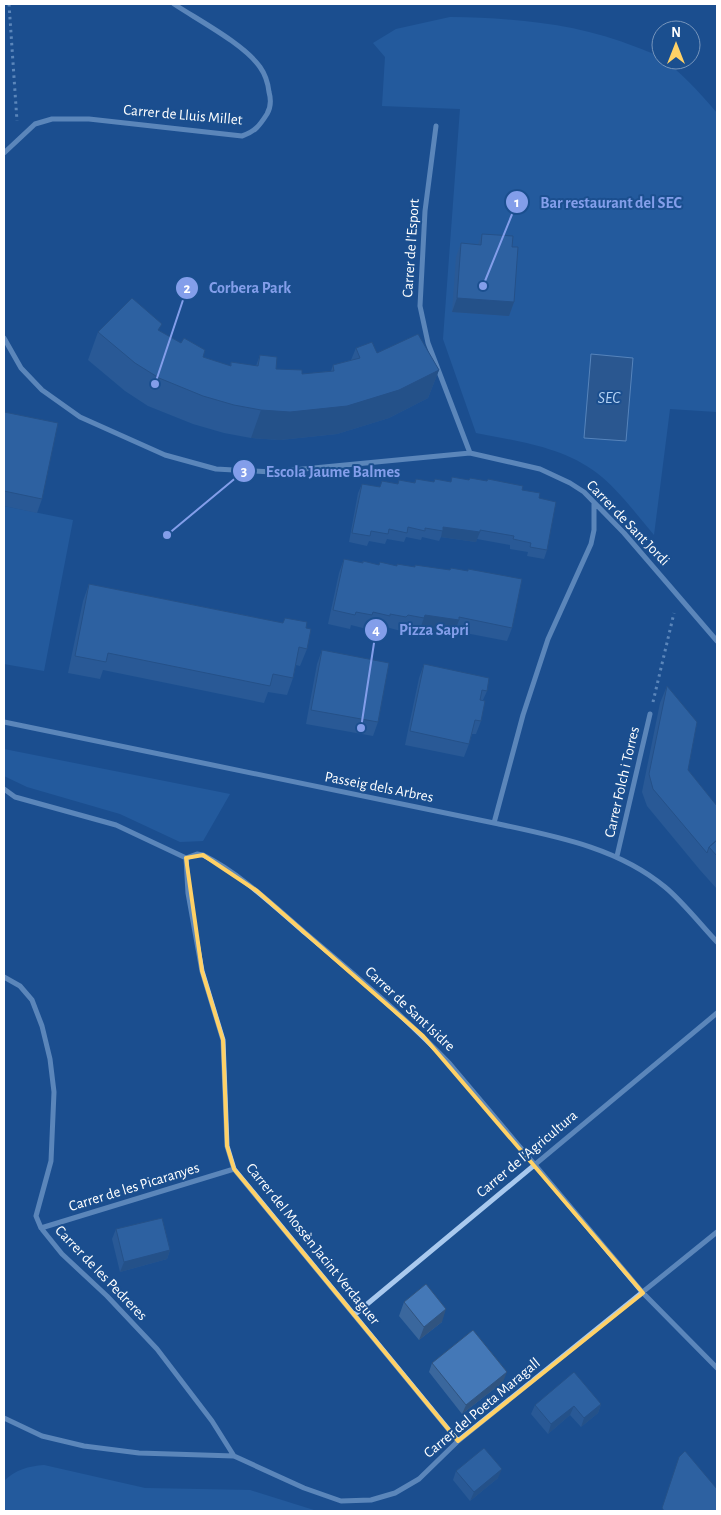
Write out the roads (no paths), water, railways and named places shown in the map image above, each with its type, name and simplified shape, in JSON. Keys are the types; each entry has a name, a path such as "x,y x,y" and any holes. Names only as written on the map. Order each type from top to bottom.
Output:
{"street":[{"name":"Carrer de Lluis Millet","path":"4,154 35,124 52,119 89,119 242,136 260,126 270,110 271,99 266,78 261,68 243,50 174,4"},
{"name":"Carrer de l'Esport","path":"436,126 426,211 420,306 428,343 470,453"},
{"name":"Carrer de Sant Jordi","path":"4,338 21,368 42,390 80,417 165,455 216,468 272,472 470,453 540,469 570,483 594,502 624,533 717,640"},
{"path":"494,822 523,715 548,639 591,544 594,530 594,502"},
{"name":"Carrer Folch i Torres","path":"617,856 650,714"},
{"name":"Passeig dels Arbres","path":"4,722 202,764 494,822 548,835 617,856 665,887 717,942"},
{"name":"Carrer de Sant Isidre","path":"4,789 15,797 116,825 186,858 196,854 203,855 257,891 396,1009 450,1064 642,1293 717,1368"},
{"name":"Carrer del Mossèn Jacint Verdaguer","path":"186,858 188,893 202,971 223,1040 227,1146 234,1169 458,1441"},
{"name":"Carrer de les Pedreres","path":"4,977 20,986 32,1000 42,1026 50,1060 54,1092 52,1144 51,1161 36,1216 41,1228 62,1254 107,1296 157,1349 212,1421 234,1456"},
{"name":"Carrer de l'Agricultura","path":"354,1315 717,1013"},
{"name":"Carrer de les Picaranyes","path":"41,1228 234,1169"},
{"name":"Carrer del Poeta Maragall","path":"234,1456 304,1488 341,1501 371,1500 395,1493 419,1479 458,1441 717,1232"},
{"path":"4,1418 42,1436 84,1446 139,1453 234,1456"}],"water":[{"name":"SEC","path":"591,354 633,358 626,441 584,438"}],"place":[{"name":"Bar restaurant del SEC","path":"483,286"},
{"name":"Corbera Park","path":"155,384"},
{"name":"Escola Jaume Balmes","path":"167,535"},
{"name":"Pizza Sapri","path":"361,728"}]}
